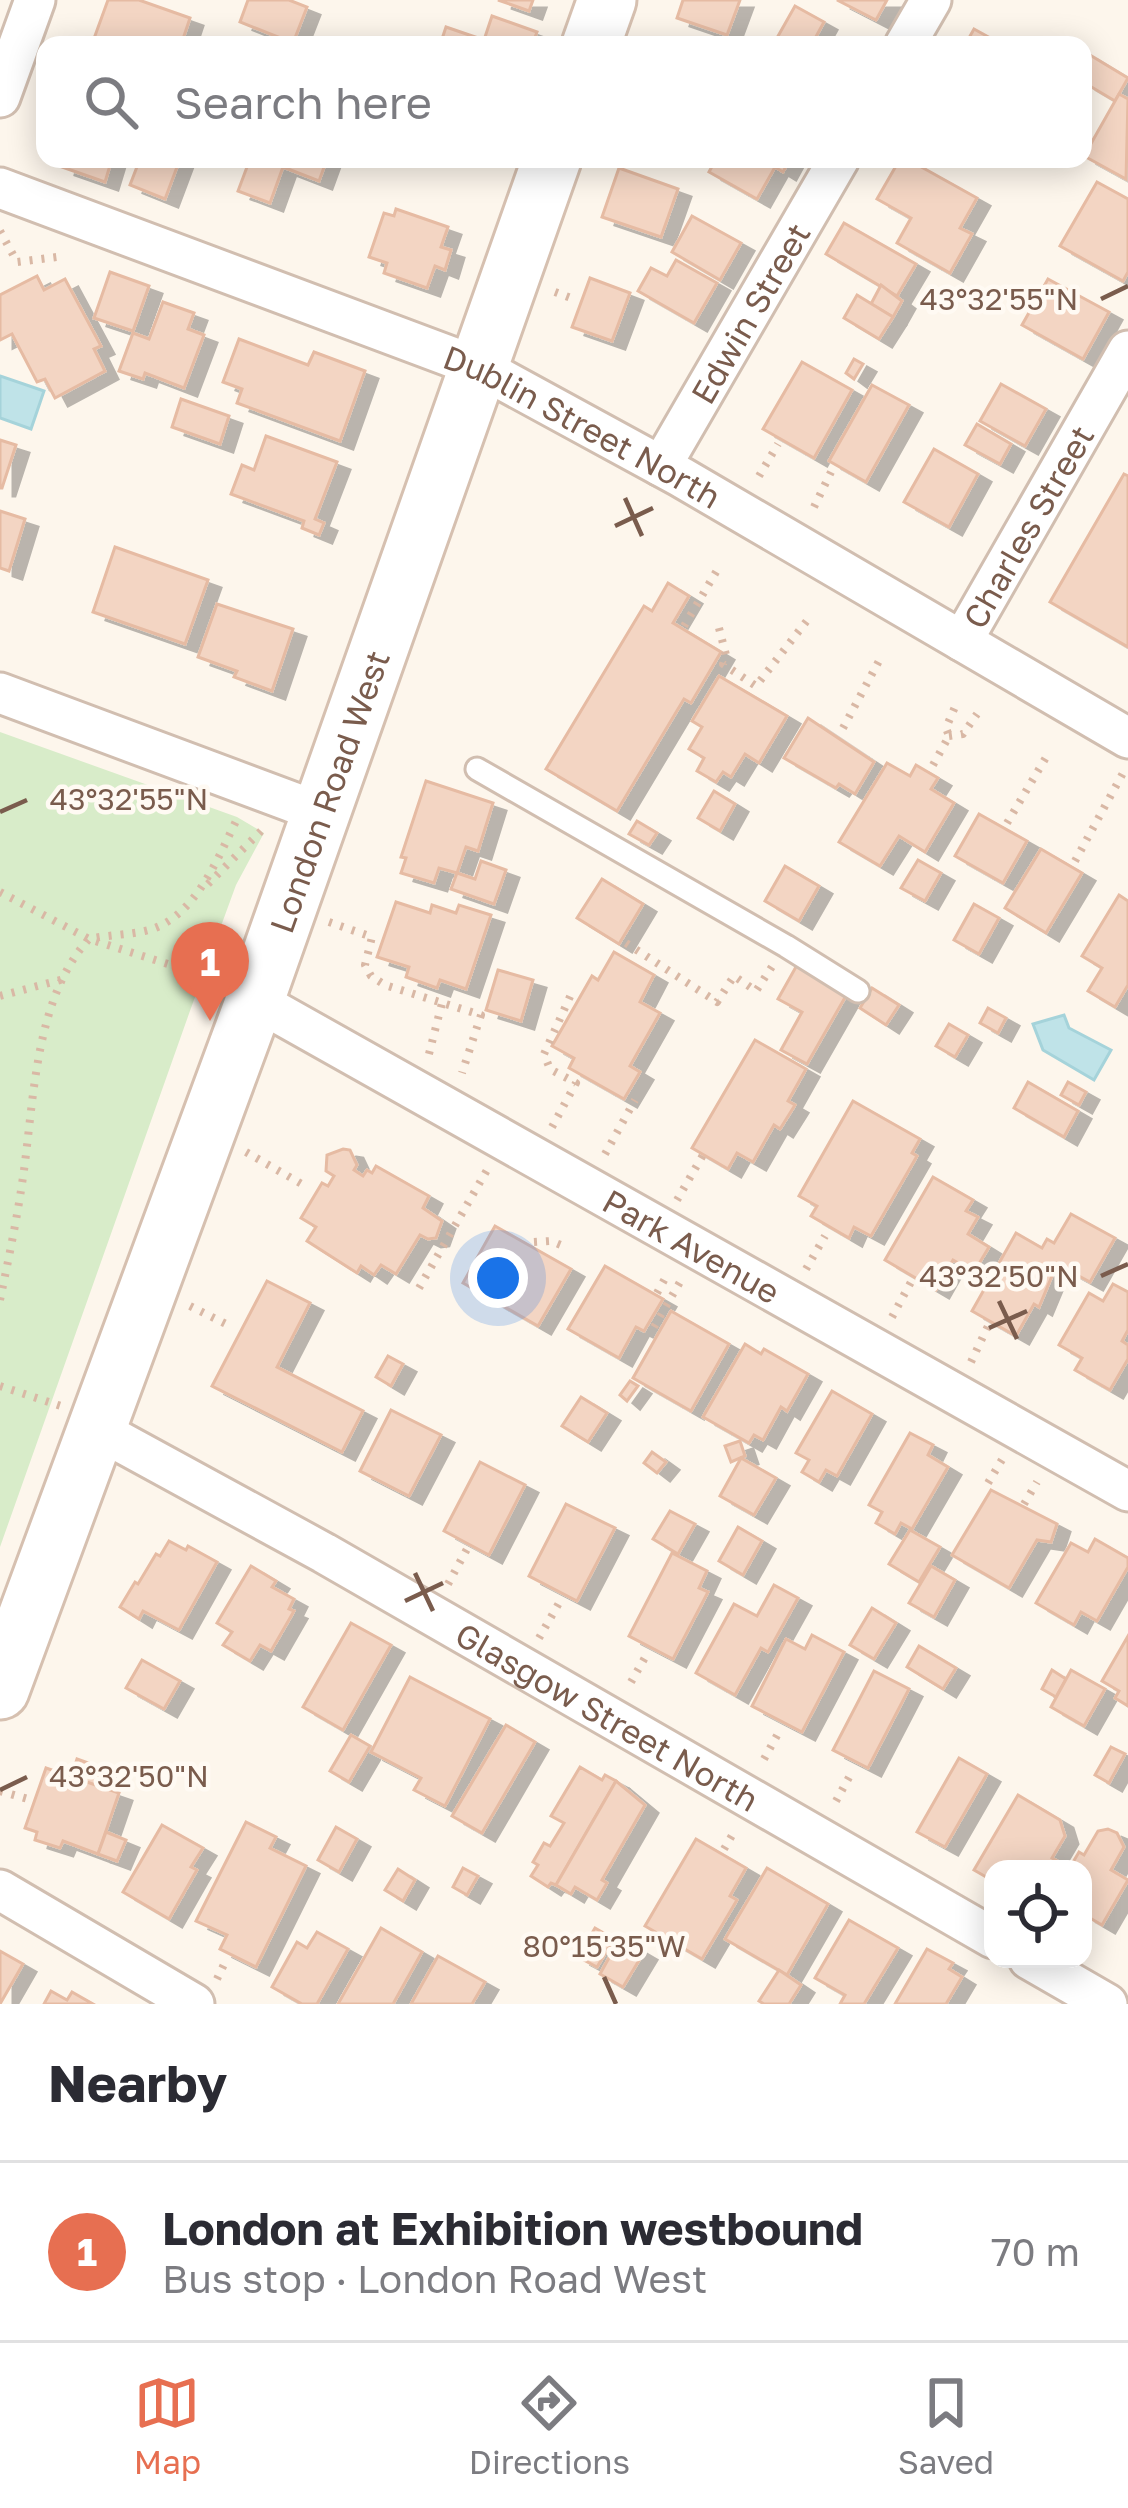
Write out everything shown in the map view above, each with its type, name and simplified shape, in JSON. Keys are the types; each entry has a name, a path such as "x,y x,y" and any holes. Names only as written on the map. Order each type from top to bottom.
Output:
{"street":[{"path":"0,97 35,0"},
{"path":"595,36 607,0"},
{"path":"910,36 931,0"},
{"name":"London Road West","path":"0,1690 80,1418 234,989 320,812 549,168"},
{"name":"Edwin Street","path":"661,466 834,168"},
{"name":"Dublin Street North","path":"0,188 481,368 661,466 1128,738"},
{"name":"Charles Street","path":"962,640 1128,351"},
{"path":"0,693 320,812"},
{"name":"Park Avenue","path":"234,989 587,1186 684,1260 1128,1492"},
{"name":"Glasgow Street North","path":"80,1418 325,1552 984,1933"},
{"path":"0,1890 194,2004"},
{"path":"1040,1979 1107,2004"}],"lane":[{"path":"477,769 858,992"}],"path":[{"path":"0,231 17,262 65,256"},
{"path":"548,289 575,300"},
{"path":"759,476 778,444"},
{"path":"814,507 831,472"},
{"path":"684,626 719,567"},
{"path":"719,628 726,655 723,664 756,686 809,618"},
{"path":"843,728 880,659"},
{"path":"950,736 946,728 957,703"},
{"path":"950,736 963,734 977,714"},
{"path":"933,765 950,736"},
{"path":"1007,824 1048,754"},
{"path":"1075,861 1128,763"},
{"path":"202,890 254,785"},
{"path":"0,1300 24,1171 36,1057 74,955 89,938 144,932 163,924 266,826"},
{"path":"0,892 89,938 234,989"},
{"path":"322,919 371,937 365,965 385,985 481,1015 462,1073"},
{"path":"626,943 717,1002 734,976 757,991 786,946"},
{"path":"0,996 65,979"},
{"path":"535,1157 576,1083 550,1069 544,1054 573,990"},
{"path":"429,1054 442,1003"},
{"path":"587,1186 635,1100"},
{"path":"240,1149 307,1187"},
{"path":"419,1288 488,1168"},
{"path":"806,1269 825,1236"},
{"path":"534,1242 551,1241 568,1248"},
{"path":"657,1293 684,1260"},
{"path":"654,1327 684,1260"},
{"path":"892,1317 911,1282"},
{"path":"184,1303 232,1327"},
{"path":"971,1362 988,1326"},
{"path":"0,1386 80,1418"},
{"path":"1024,1504 1037,1482"},
{"path":"631,1682 647,1654"},
{"path":"764,1759 780,1730"},
{"path":"836,1801 854,1770"},
{"path":"0,1791 28,1799"},
{"path":"724,1849 734,1832"}],"green space":[{"path":"0,732 237,817 264,833 236,885 0,1547"}],"water":[{"path":"0,376 44,391 31,429 0,418"},
{"path":"1064,1015 1069,1028 1111,1050 1094,1080 1043,1050 1033,1024"}],"building":[{"path":"108,0 139,0 190,18 184,36 95,36"},
{"path":"248,0 289,0 307,7 296,36 275,36 240,22"},
{"path":"498,0 533,0 529,11"},
{"path":"683,0 740,0 727,35 677,18"},
{"path":"837,0 887,0 876,20"},
{"path":"795,6 824,22 816,36 778,36"},
{"path":"492,16 537,32 535,36 485,36"},
{"path":"446,27 472,36 443,36"},
{"path":"1092,56 1128,78 1115,101 1092,87"},
{"path":"1119,94 1128,99 1126,179 1092,160 1092,142"},
{"path":"65,168 109,168 105,182"},
{"path":"137,168 177,168 165,199 130,185"},
{"path":"247,168 283,168 270,203 238,191"},
{"path":"286,168 324,168 319,181"},
{"path":"619,168 678,189 661,237 602,217"},
{"path":"711,168 774,168 757,199 709,172"},
{"path":"895,168 923,168 977,198 960,228 972,234 950,273 897,243 911,218 877,199"},
{"path":"1097,182 1128,199 1128,272 1123,281 1060,246"},
{"path":"396,209 448,227 441,247 451,250 445,270 435,266 427,288 384,273 387,263 369,257 384,213 394,216"},
{"path":"692,216 741,243 720,280 672,252"},
{"path":"844,223 916,264 897,296 826,254"},
{"path":"676,260 717,283 694,323 638,291 651,268 667,276"},
{"path":"110,272 149,286 133,331 94,318"},
{"path":"37,276 44,290 65,279 101,346 94,349 105,371 55,398 45,379 37,382 12,334 0,340 0,295"},
{"path":"590,278 630,293 612,341 572,327"},
{"path":"1048,279 1109,312 1083,359 1022,325"},
{"path":"881,285 902,301 893,317 871,304"},
{"path":"857,295 893,317 879,339 844,318"},
{"path":"163,302 194,313 188,329 204,335 184,388 145,373 143,379 119,371 133,333 149,339"},
{"path":"239,339 308,365 314,352 365,371 340,441 237,403 242,389 223,382"},
{"path":"854,359 863,364 854,379 846,373"},
{"path":"802,362 852,390 814,458 763,429"},
{"path":"1001,384 1046,409 1025,446 980,421"},
{"path":"872,385 909,405 866,482 829,461"},
{"path":"181,399 229,416 220,444 172,427"},
{"path":"977,424 1011,444 1000,464 965,445"},
{"path":"266,436 337,462 315,519 324,523 319,535 302,528 304,521 231,494 242,465 254,470"},
{"path":"0,440 16,445 2,488 0,488"},
{"path":"934,449 978,474 949,527 904,502"},
{"path":"1124,474 1128,476 1128,647 1050,602"},
{"path":"0,511 25,519 9,571 0,568"},
{"path":"115,547 208,580 185,644 93,612"},
{"path":"668,583 689,596 673,623 721,652 691,703 684,699 617,811 546,769 644,606 652,611"},
{"path":"217,604 293,629 272,691 198,657"},
{"path":"719,676 787,716 759,763 745,754 731,777 723,772 716,782 697,771 704,758 689,749 702,727 692,721"},
{"path":"808,718 874,762 855,794 784,758"},
{"path":"887,763 910,776 916,765 938,778 931,789 954,803 925,852 899,836 880,866 839,842"},
{"path":"426,781 493,803 478,851 466,847 457,873 439,868 434,883 401,873 406,858 401,857"},
{"path":"714,791 735,804 720,831 698,818"},
{"path":"979,814 1027,841 1003,883 955,856"},
{"path":"637,821 657,833 649,845 629,834"},
{"path":"1041,849 1082,873 1046,933 1005,908"},
{"path":"918,860 941,873 925,901 901,888"},
{"path":"481,861 506,870 494,904 451,889 457,873 475,879"},
{"path":"785,866 819,886 799,921 765,901"},
{"path":"602,879 643,904 619,944 577,918"},
{"path":"1119,895 1128,901 1128,985 1115,1007 1088,991 1102,968 1082,956"},
{"path":"396,902 430,913 432,905 456,913 459,905 491,915 466,989 440,980 437,988 406,977 409,967 377,957"},
{"path":"974,904 999,918 979,954 954,940"},
{"path":"614,952 654,975 640,1002 660,1013 630,1066 640,1072 624,1099 569,1068 574,1058 552,1046 592,976 598,980"},
{"path":"797,965 847,994 807,1064 781,1050 802,1012 778,999"},
{"path":"498,970 533,980 521,1021 486,1010"},
{"path":"872,988 899,1005 886,1025 860,1008"},
{"path":"988,1008 1006,1018 998,1033 980,1023"},
{"path":"949,1024 968,1035 955,1057 936,1046"},
{"path":"755,1040 806,1069 788,1101 795,1105 780,1129 774,1125 753,1162 737,1153 728,1169 692,1148"},
{"path":"1028,1082 1078,1111 1064,1137 1014,1108"},
{"path":"1068,1082 1086,1092 1079,1105 1061,1095"},
{"path":"853,1101 920,1139 912,1153 917,1156 871,1236 854,1227 849,1238 811,1216 817,1206 799,1196"},
{"path":"350,1150 357,1165 354,1170 363,1176 376,1166 429,1196 423,1208 442,1221 436,1238 420,1235 396,1274 381,1265 374,1275 361,1266 357,1273 307,1241 316,1227 301,1218 322,1183 328,1186 334,1176 326,1171 327,1155"},
{"path":"933,1177 973,1200 966,1211 978,1217 968,1234 989,1247 974,1272 953,1260 936,1290 885,1260"},
{"path":"1071,1214 1115,1238 1090,1282 1057,1264 1039,1307 1034,1304 1016,1336 972,1311 1016,1233 1042,1248 1047,1239 1054,1243"},
{"path":"495,1226 571,1269 538,1326 463,1283"},
{"path":"605,1266 663,1299 644,1331 636,1327 619,1358 568,1329"},
{"path":"267,1281 310,1303 277,1367 363,1411 342,1452 212,1386"},
{"path":"1113,1284 1128,1292 1128,1330 1122,1341 1128,1345 1128,1359 1110,1390 1075,1370 1082,1358 1059,1345 1089,1293 1103,1301"},
{"path":"671,1311 729,1344 691,1411 633,1378"},
{"path":"745,1344 761,1354 764,1349 808,1374 787,1411 781,1407 763,1440 754,1435 749,1443 703,1417"},
{"path":"388,1356 403,1364 391,1386 376,1377"},
{"path":"630,1381 638,1386 627,1401 620,1395"},
{"path":"832,1391 872,1414 837,1476 826,1470 819,1482 802,1472 809,1460 796,1453"},
{"path":"581,1397 607,1413 588,1442 562,1426"},
{"path":"391,1410 441,1435 409,1496 360,1471"},
{"path":"910,1433 933,1445 928,1455 948,1467 912,1529 901,1523 895,1534 876,1523 882,1512 869,1505"},
{"path":"740,1441 745,1456 731,1462 725,1446"},
{"path":"652,1452 666,1462 657,1473 644,1463"},
{"path":"741,1458 776,1478 754,1515 720,1496"},
{"path":"480,1462 525,1485 489,1555 444,1531"},
{"path":"991,1490 1057,1524 1051,1542 1037,1540 1009,1588 952,1555"},
{"path":"566,1504 615,1528 577,1601 529,1576"},
{"path":"670,1511 695,1524 678,1554 653,1539"},
{"path":"738,1527 762,1541 743,1575 719,1561"},
{"path":"910,1530 940,1547 919,1582 889,1564"},
{"path":"1095,1539 1128,1558 1128,1567 1097,1621 1081,1612 1074,1625 1036,1603 1071,1543 1088,1552"},
{"path":"169,1541 217,1562 179,1630 143,1611 139,1619 120,1607"},
{"path":"672,1553 707,1571 699,1588 708,1592 673,1659 629,1636"},
{"path":"251,1566 276,1581 272,1587 294,1599 289,1609 294,1611 271,1651 260,1645 250,1661 223,1645 232,1632 217,1623"},
{"path":"931,1566 955,1580 934,1617 909,1603"},
{"path":"774,1585 798,1598 768,1652 761,1648 735,1695 696,1673 734,1604 757,1616"},
{"path":"872,1608 896,1623 874,1659 850,1645"},
{"path":"351,1623 391,1645 343,1730 303,1707"},
{"path":"812,1635 844,1652 802,1732 752,1706 786,1639 805,1649"},
{"path":"1128,1636 1128,1706 1115,1698 1119,1691 1102,1681"},
{"path":"919,1646 956,1668 943,1689 907,1667"},
{"path":"142,1660 180,1681 164,1709 126,1688"},
{"path":"1052,1670 1066,1679 1056,1697 1042,1689"},
{"path":"1071,1670 1105,1689 1084,1726 1051,1707"},
{"path":"874,1671 909,1689 868,1768 833,1750"},
{"path":"410,1677 490,1719 445,1806 414,1790 421,1778 371,1752"},
{"path":"506,1725 535,1742 482,1833 452,1816"},
{"path":"351,1735 370,1746 349,1782 330,1771"},
{"path":"1111,1747 1125,1754 1109,1783 1095,1775"},
{"path":"959,1758 987,1774 945,1847 917,1832"},
{"path":"77,1759 105,1769 99,1787 71,1777"},
{"path":"580,1767 602,1780 605,1775 616,1781 556,1885 548,1887 531,1876 538,1865 533,1862 564,1823 551,1816"},
{"path":"46,1768 119,1793 98,1854 63,1841 60,1848 35,1840 37,1832 25,1828"},
{"path":"616,1781 645,1805 602,1880 607,1883 597,1900 575,1887 571,1894 556,1885"},
{"path":"1018,1795 1060,1820 1065,1836 1052,1858 1056,1860 984,1860 984,1876 974,1870"},
{"path":"246,1822 276,1837 270,1848 306,1866 256,1967 220,1949 227,1935 196,1921"},
{"path":"162,1825 203,1848 191,1867 197,1870 169,1919 123,1892"},
{"path":"336,1827 357,1839 339,1872 318,1860"},
{"path":"1098,1831 1117,1833 1124,1847 1111,1870 1128,1880 1102,1925 1092,1919 1092,1860 1074,1860 1079,1852 1084,1855"},
{"path":"106,1832 126,1840 117,1861 98,1854"},
{"path":"696,1839 746,1868 730,1896 737,1900 702,1959 645,1926"},
{"path":"463,1868 478,1876 467,1895 453,1887"},
{"path":"767,1868 828,1904 787,1975 725,1939"},
{"path":"398,1869 415,1880 403,1901 385,1890"},
{"path":"849,1920 898,1948 864,2004 840,2004 845,1995 815,1978"},
{"path":"381,1928 422,1952 393,2004 338,2004"},
{"path":"595,1928 614,1939 597,1967 578,1957"},
{"path":"317,1932 348,1949 317,2004 302,2004 272,1987 297,1942 307,1948"},
{"path":"620,1938 644,1952 623,1987 600,1974"},
{"path":"927,1949 953,1963 949,1969 962,1977 946,2004 895,2004"},
{"path":"0,1951 23,1964 0,2004"},
{"path":"438,1956 485,1982 472,2004 411,2004"},
{"path":"779,1970 801,1985 789,2004 764,2004 759,2001"},
{"path":"51,1991 67,2000 72,1992 93,2004 44,2004"}],"place":[{"name":"London at Exhibition westbound","path":"210,1021"}]}
